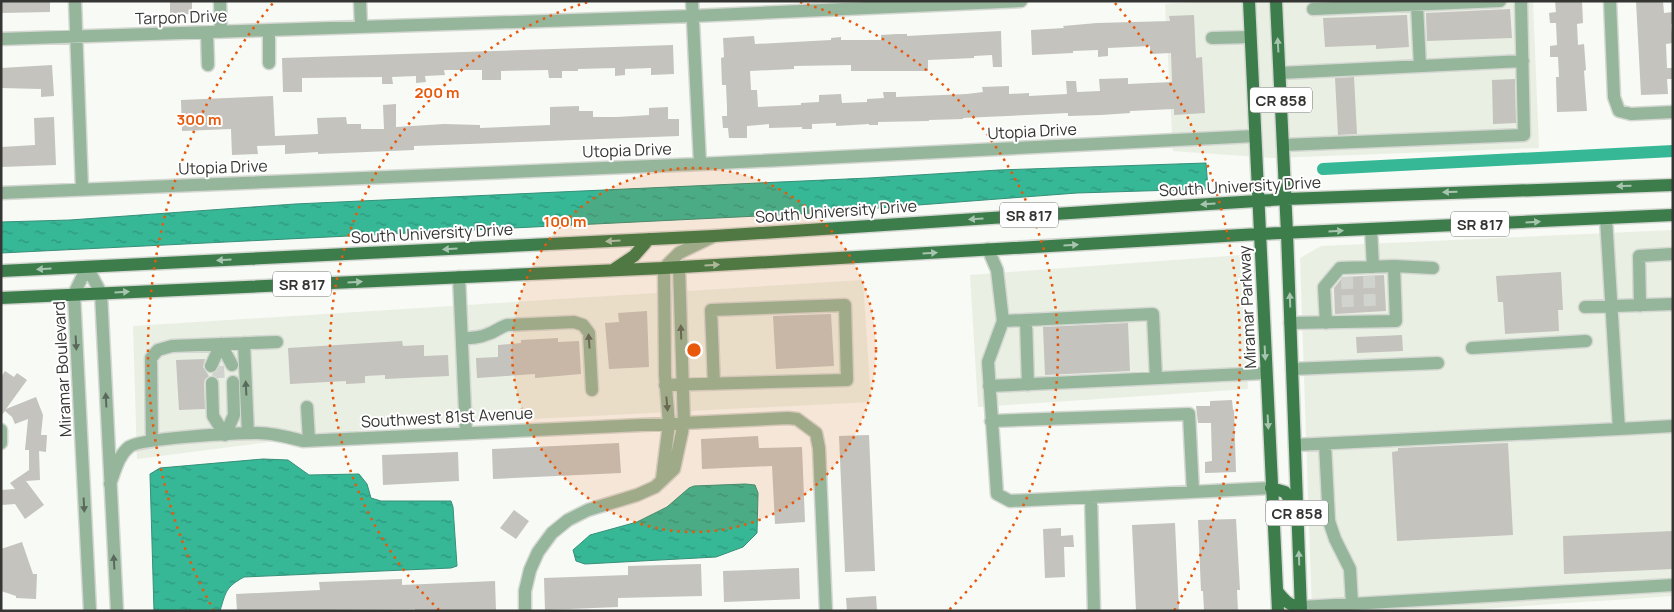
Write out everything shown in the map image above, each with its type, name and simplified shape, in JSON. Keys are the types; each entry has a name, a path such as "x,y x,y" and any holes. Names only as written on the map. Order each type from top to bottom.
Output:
{"main road":[{"name":"Miramar Parkway","path":"1249,1 1278,611"},
{"name":"CR 858","path":"1276,1 1286,199 1301,609"},
{"name":"South University Drive","path":"1,271 714,236 1257,200 1673,185"},
{"name":"SR 817","path":"1,298 664,268 1259,234 1673,215"},
{"path":"613,270 634,256 649,239"},
{"path":"1271,488 1285,492 1297,512"},
{"path":"1277,591 1285,601 1301,609"}],"street":[{"path":"75,1 82,189"},
{"path":"220,1 220,32"},
{"path":"360,1 361,26"},
{"path":"692,1 700,164"},
{"name":"Tarpon Drive","path":"1,39 693,16 832,6 1021,1"},
{"path":"1313,9 1500,1"},
{"path":"1283,145 1524,134 1521,1"},
{"path":"1610,1 1614,97 1619,111 1631,114 1673,112"},
{"path":"1417,4 1420,66"},
{"path":"269,30 269,63"},
{"path":"207,33 208,65"},
{"path":"1212,38 1250,37"},
{"path":"1280,72 1523,61"},
{"name":"Utopia Drive","path":"1,193 700,164 1254,136"},
{"path":"1606,218 1619,429"},
{"path":"1370,270 1371,229"},
{"path":"662,479 669,424 665,384 664,268 679,253 714,236"},
{"path":"988,249 997,270 1003,321 988,362 997,494 1010,502 1271,488"},
{"path":"1640,306 1639,256 1673,254"},
{"path":"1290,323 1326,322 1370,317 1396,321 1394,266"},
{"path":"1326,322 1324,287 1340,268 1347,272 1394,266 1433,268"},
{"path":"87,267 101,293 117,611"},
{"name":"Miramar Boulevard","path":"87,267 74,294 90,611"},
{"path":"526,611 524,591 530,570 538,552 552,534 568,520 588,510 637,495 655,486 674,468 684,423 679,267"},
{"path":"459,277 466,433"},
{"path":"1585,308 1673,304"},
{"path":"665,384 714,384 847,380 845,305 711,310 714,384"},
{"path":"1003,321 1153,314 1156,378"},
{"path":"1026,320 1028,385"},
{"path":"462,338 490,334 498,328 507,325 574,322 583,326 589,333 592,390"},
{"path":"1472,348 1586,341"},
{"path":"152,440 151,358 158,350 172,346 277,342"},
{"path":"244,343 248,433"},
{"path":"221,344 222,366"},
{"path":"1292,369 1438,363"},
{"path":"989,386 1266,374"},
{"path":"222,382 234,415 225,435 213,416 222,382"},
{"path":"307,407 309,440"},
{"path":"991,421 1189,414 1193,492"},
{"name":"Southwest 81st Avenue","path":"110,484 118,462 130,446 152,440 259,433 280,435 303,441 797,419 808,425 816,433 819,448 826,611"},
{"path":"1295,445 1673,426"},
{"path":"1,430 1,443"},
{"path":"1325,444 1329,521 1335,539 1350,569 1352,604"},
{"path":"1091,497 1094,611"},
{"path":"1301,609 1352,604 1673,585"}],"shaded area":[{"path":"1210,1 1533,1 1539,148 1273,158 1173,151 1165,4"},
{"path":"1673,230 1673,596 1452,611 1312,611 1300,258 1321,246"},
{"path":"1242,255 1248,389 978,407 970,275"},
{"path":"863,280 871,402 393,426 137,459 133,326"}],"water":[{"path":"1206,163 1208,189 1077,193 799,214 1,253 1,222 70,220 295,204 869,178 999,170"},
{"path":"263,459 288,460 309,475 359,474 367,484 371,498 381,501 451,501 457,566 451,568 244,577 230,587 220,611 154,611 150,474 160,468"},
{"path":"755,485 758,493 757,533 743,547 716,557 585,564 576,561 573,550 590,535 637,522 667,507 689,488 694,486"}],"building":[{"path":"1,1 50,1 50,12 1,13"},
{"path":"170,1 192,1 192,14 170,15"},
{"path":"1555,1 1582,1 1583,23 1577,24 1578,45 1584,44 1587,111 1557,112 1556,77 1559,77 1558,57 1550,57 1550,46 1557,45 1556,23 1550,23 1549,13 1556,12"},
{"path":"1636,1 1663,1 1664,13 1673,12 1673,24 1671,24 1673,43 1666,44 1667,68 1673,68 1673,79 1667,79 1668,94 1641,95"},
{"path":"1510,9 1512,38 1427,41 1426,13"},
{"path":"1194,15 1196,58 1202,57 1205,113 1174,115 1174,109 1130,111 1130,113 1101,115 1068,116 1068,113 878,122 878,125 836,126 836,123 812,124 812,129 802,129 802,127 769,128 769,124 747,126 747,138 729,138 728,128 723,128 722,116 727,116 727,107 726,85 722,85 721,58 724,57 723,38 754,36 755,44 831,40 831,38 841,37 841,40 881,40 881,35 907,34 907,36 1001,31 1002,67 993,67 992,55 974,56 974,58 928,60 928,71 851,71 851,65 794,66 794,69 750,71 751,90 757,90 758,107 801,105 801,103 819,102 819,95 841,94 842,103 867,102 867,99 884,98 883,92 896,92 896,97 967,94 983,92 982,87 1009,86 1009,94 1029,93 1029,96 1067,94 1066,81 1076,81 1077,92 1100,91 1099,79 1128,78 1128,84 1172,82 1171,53 1150,54 1150,46 1108,48 1108,56 1098,57 1098,50 1032,55 1031,30 1097,23 1170,21 1169,16"},
{"path":"1407,15 1409,47 1376,49 1376,45 1325,47 1323,18"},
{"path":"673,45 674,74 651,75 651,68 625,69 625,75 615,76 615,68 578,69 578,71 562,71 562,78 549,78 548,70 501,71 501,80 482,80 482,70 444,70 445,75 425,76 426,82 416,83 416,76 392,77 393,84 382,84 382,77 302,78 302,92 283,92 282,58"},
{"path":"52,65 54,96 41,97 41,89 1,88 1,68"},
{"path":"1354,77 1357,134 1338,135 1335,78"},
{"path":"1515,79 1516,123 1493,124 1492,80"},
{"path":"273,96 275,136 318,134 317,118 346,117 347,124 361,124 361,129 384,129 383,105 396,104 396,127 444,124 480,125 480,128 550,125 550,107 579,106 579,111 593,111 593,117 617,117 649,115 649,108 668,107 668,119 679,119 679,136 414,146 414,150 318,154 318,152 285,154 285,145 257,146 258,154 232,155 231,129 182,131 181,100"},
{"path":"54,117 56,165 1,167 1,147 35,145 34,118"},
{"path":"1561,272 1563,310 1558,310 1559,331 1505,334 1503,302 1498,302 1496,276"},
{"path":"1384,275 1386,311 1335,314 1334,288 1343,277"},
{"path":"647,311 649,367 609,369 605,323 619,322 618,313"},
{"path":"831,314 834,366 776,369 773,316"},
{"path":"1128,323 1130,371 1045,375 1043,327"},
{"path":"1402,335 1403,351 1357,353 1356,337"},
{"path":"558,338 558,342 579,341 581,374 535,378 535,374 477,378 476,358 498,357 498,345 521,343 521,340"},
{"path":"402,341 403,346 424,345 424,356 448,355 449,376 385,379 385,375 365,376 365,383 346,384 346,381 290,384 288,348"},
{"path":"205,359 203,367 209,376 205,379 204,383 205,409 179,410 176,360"},
{"path":"5,371 14,377 17,373 27,380 6,409 36,397 43,415 41,435 47,435 46,452 39,451 40,480 26,481 44,505 25,519 15,504 1,505 1,490 15,489 10,483 29,470 29,450 25,450 28,419 15,424 12,417 5,411 1,416 1,377"},
{"path":"1232,400 1236,472 1205,473 1205,462 1212,461 1211,423 1198,423 1196,406 1210,406 1210,401"},
{"path":"869,435 875,571 845,572 839,436"},
{"path":"758,436 759,448 802,447 805,522 775,524 772,466 702,469 701,439"},
{"path":"619,443 621,473 493,479 492,449"},
{"path":"1508,443 1513,535 1397,541 1392,452 1398,451 1398,448"},
{"path":"458,452 459,481 383,485 382,455"},
{"path":"514,510 529,521 516,539 500,528"},
{"path":"1236,519 1240,590 1237,590 1238,611 1204,611 1203,591 1201,591 1198,520"},
{"path":"1175,523 1179,611 1136,611 1132,525"},
{"path":"1061,528 1061,536 1073,535 1074,547 1064,547 1065,577 1045,578 1043,529"},
{"path":"1673,531 1673,569 1564,574 1563,536"},
{"path":"22,542 33,574 37,574 36,599 16,598 16,596 1,591 1,549"},
{"path":"701,564 702,596 618,598 618,607 545,610 544,578 628,575 628,566"},
{"path":"799,568 800,599 724,602 723,571"},
{"path":"402,579 402,585 495,581 496,611 415,611 415,609 237,611 236,594 320,590 319,582"},
{"path":"876,596 877,611 847,611 846,598"}],"waterway":[{"path":"1323,169 1673,151"}],"tunnel":[{"path":"1369,276 1370,312"},
{"path":"1347,277 1348,313"},
{"path":"218,366 219,383"}]}
